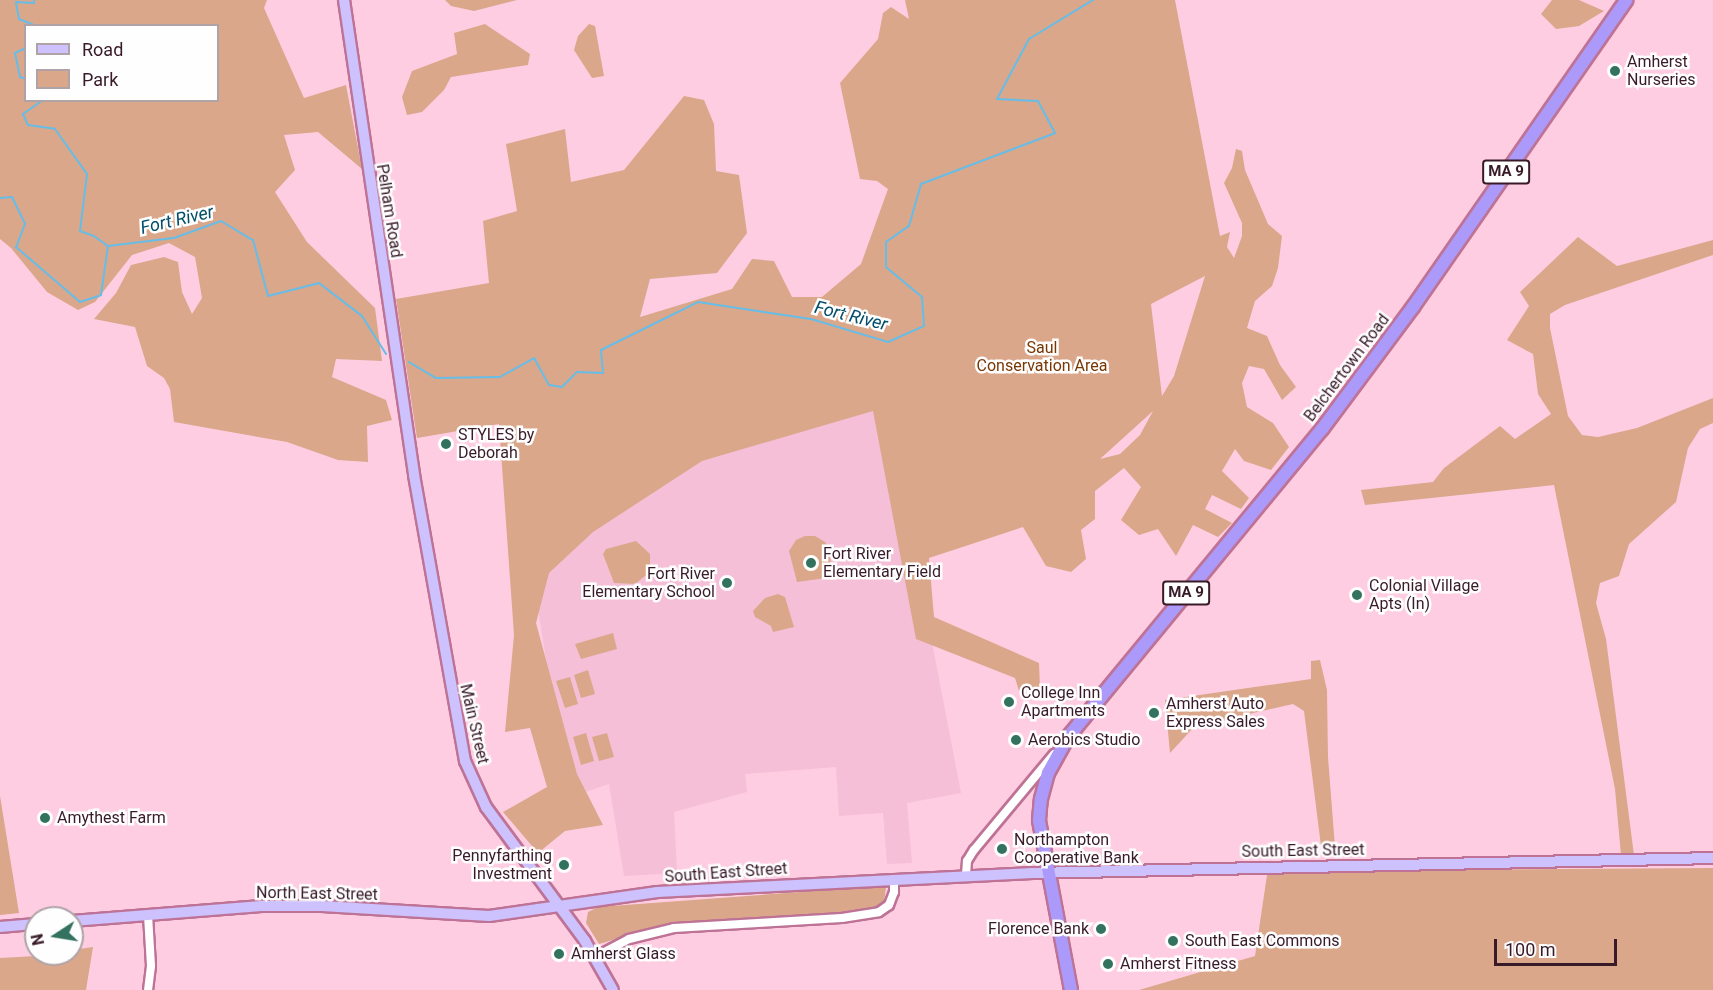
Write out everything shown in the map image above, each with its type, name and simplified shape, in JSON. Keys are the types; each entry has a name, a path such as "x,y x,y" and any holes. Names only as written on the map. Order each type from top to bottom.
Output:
{"highway":[{"name":"Belchertown Road","path":"1048,872 1040,820 1041,799 1048,773 1068,737 1329,420 1413,307 1626,0"},
{"name":"MA 9","path":"1048,872 1071,990"}],"main road":[{"name":"Pelham Road","path":"344,0 406,425"},
{"name":"Main Street","path":"406,425 441,638 465,760 486,807 561,907 595,957 613,990"},
{"name":"South East Street","path":"561,907 634,894 966,875 1713,858"},
{"name":"North East Street","path":"84,920 261,906 322,906 489,916 561,907"},
{"path":"0,927 24,925"}],"street":[{"name":"Belchertown Road","path":"966,875 967,861 985,834 1068,737"},
{"path":"595,957 630,939 674,927 842,918 879,912 889,905 894,879"},
{"path":"148,915 151,966 148,990"}],"shaded area":[{"name":"Fort River Elementary School","path":"860,332 931,637 961,793 907,803 912,863 887,864 883,813 839,816 836,767 745,774 747,792 674,812 677,873 624,876 609,784 568,798 508,420 417,438 406,366 431,374"}],"green space":[{"path":"0,0 267,0 264,8 304,98 346,85 362,169 318,132 284,135 295,170 275,192 307,242 375,308 382,361 336,359 332,377 386,400 392,420 367,426 368,462 338,460 287,442 174,422 170,389 164,378 147,366 135,327 94,319 116,293 131,265 164,257 178,262 182,292 192,314 202,298 195,257 169,243 132,255 95,302 78,310 47,292 11,248 0,239"},
{"path":"445,0 517,0 474,11 451,6"},
{"name":"Saul Conservation Area","path":"905,0 1175,0 1220,236 1230,232 1227,247 1234,258 1242,236 1242,223 1224,183 1232,168 1236,149 1242,151 1245,170 1268,224 1282,236 1278,268 1272,286 1255,301 1247,328 1267,336 1280,365 1296,387 1282,400 1264,369 1249,366 1242,383 1247,407 1273,423 1289,447 1271,470 1244,461 1235,449 1222,471 1249,498 1241,509 1212,495 1205,509 1232,523 1218,537 1193,525 1176,556 1158,529 1139,535 1121,520 1141,487 1124,468 1095,491 1095,519 1081,530 1086,559 1071,572 1046,566 1023,527 929,558 934,617 1039,663 1040,687 1019,691 1015,678 916,639 873,411 702,461 593,532 549,573 536,623 577,774 603,825 565,831 538,853 503,812 547,787 530,728 505,732 514,635 499,424 417,438 396,299 489,283 483,221 517,211 506,144 565,129 571,182 624,170 684,96 704,100 714,124 716,171 739,175 747,233 717,273 650,279 640,317 732,289 752,259 774,261 792,297 822,297 861,264 888,189 877,181 860,179 840,83 878,39 883,13 891,7 909,19","holes":["1205,276 1174,376 1162,396 1151,304","1153,411 1140,435 1120,454 1100,459"]},
{"path":"1552,0 1579,0 1604,11 1579,26 1556,29 1541,14"},
{"path":"485,24 530,54 528,65 451,77 444,90 422,112 407,115 402,97 412,71 457,54 454,33"},
{"path":"589,24 595,26 604,76 592,78 574,50 578,36"},
{"path":"1578,237 1617,266 1713,240 1713,255 1565,305 1550,314 1550,328 1568,416 1582,435 1598,437 1637,428 1713,398 1713,423 1700,429 1688,448 1676,502 1629,544 1619,576 1600,583 1596,603 1606,639 1634,855 1621,855 1615,789 1554,485 1365,505 1361,490 1433,482 1444,468 1500,426 1515,439 1551,414 1538,394 1533,354 1507,340 1529,306 1520,292"},
{"name":"Fort River Elementary Field","path":"805,536 815,536 825,542 830,549 831,569 826,578 797,582 789,551 796,540"},
{"path":"636,541 650,554 650,572 635,584 614,583 603,554 606,549"},
{"path":"778,594 785,597 794,627 773,632 771,626 755,617 753,611 765,598"},
{"path":"613,633 617,649 581,659 575,644"},
{"path":"1320,660 1327,690 1328,757 1335,847 1321,846 1304,711 1293,704 1195,726 1170,753 1165,700 1311,679 1311,661"},
{"path":"588,670 595,694 581,698 574,675"},
{"path":"570,677 578,704 565,708 556,681"},
{"path":"586,733 594,761 581,765 573,737"},
{"path":"607,733 614,757 599,761 592,737"},
{"path":"0,796 19,913 0,915"},
{"path":"1713,868 1713,990 1139,990 1255,956 1267,875 1383,870"},
{"path":"886,887 884,902 876,909 866,913 640,932 599,944 586,923 588,912 598,907"},
{"path":"93,947 86,990 0,990 0,958 24,957 24,966 84,966 84,948"}],"waterway":[{"path":"31,24 19,19 16,2 34,3 34,0"},
{"name":"Fort River","path":"409,362 436,378 500,377 534,358 549,385 562,387 577,372 603,373 601,350 698,302 811,319 888,342 924,326 922,297 886,267 886,242 909,226 921,184 1055,133 1038,101 997,99 1029,39 1093,0"},
{"path":"24,49 15,53 20,77 24,78"},
{"path":"40,102 23,114 28,125 55,129 87,174 80,231 94,236 108,246"},
{"path":"0,198 12,197 25,224 16,247 80,302 101,295 108,246"},
{"name":"Fort River","path":"108,246 174,238 221,221 253,240 268,296 319,283 362,316 386,354"}],"place":[{"name":"Amherst Nurseries","path":"1615,71"},
{"name":"STYLES by Deborah","path":"446,444"},
{"name":"Fort River Elementary Field","path":"811,563"},
{"name":"Fort River Elementary School","path":"727,583"},
{"name":"Colonial Village Apts (In)","path":"1357,595"},
{"name":"College Inn Apartments","path":"1009,702"},
{"name":"Amherst Auto Express Sales","path":"1154,713"},
{"name":"Aerobics Studio","path":"1016,740"},
{"name":"Amythest Farm","path":"45,818"},
{"name":"Northampton Cooperative Bank","path":"1002,849"},
{"name":"Pennyfarthing Investment","path":"564,865"},
{"name":"Florence Bank","path":"1101,929"},
{"name":"South East Commons","path":"1173,941"},
{"name":"Amherst Glass","path":"559,954"},
{"name":"Amherst Fitness","path":"1108,964"}]}
